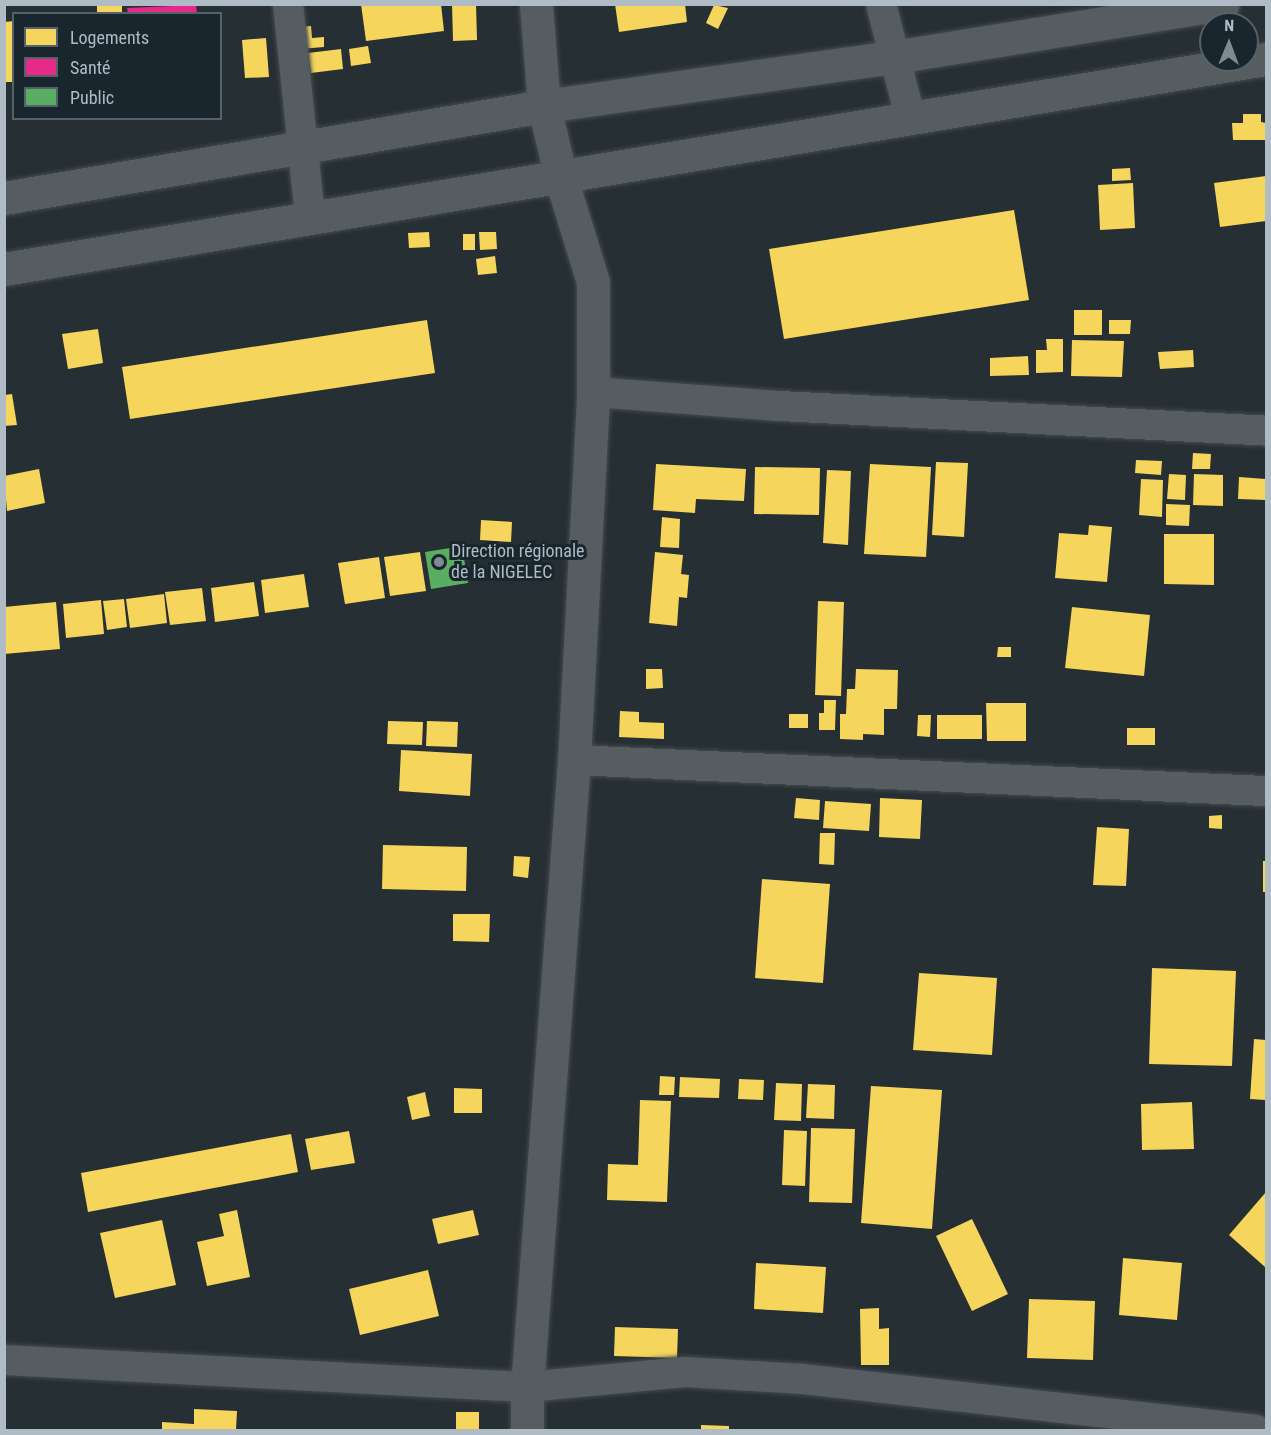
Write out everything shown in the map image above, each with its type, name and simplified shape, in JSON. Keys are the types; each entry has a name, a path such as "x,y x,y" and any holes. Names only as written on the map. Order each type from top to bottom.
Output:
{"street":[{"path":"288,4 301,148 310,217"},
{"path":"527,1431 527,1387 574,760 593,392 593,282 561,178 544,106 536,4"},
{"path":"881,4 910,116"},
{"path":"4,198 544,106 894,57 1223,4"},
{"path":"4,269 310,217 561,178 910,116 1266,59"},
{"path":"593,392 780,406 1266,431"},
{"path":"574,760 1266,791"},
{"path":"4,1360 527,1387 685,1372 803,1379 1256,1425"}],"building: Logements":[{"path":"97,4 122,4 122,12 97,12"},
{"path":"361,4 441,4 444,31 366,41"},
{"path":"452,4 476,4 477,40 453,41"},
{"path":"615,4 685,4 687,22 619,32"},
{"path":"714,5 728,8 718,29 706,23"},
{"path":"12,21 12,82 6,82 4,22"},
{"path":"311,26 312,38 324,37 324,47 300,49 298,27"},
{"path":"266,38 269,77 245,78 242,40"},
{"path":"368,46 371,63 351,66 349,49"},
{"path":"341,49 343,69 311,73 308,53"},
{"path":"1243,114 1261,114 1261,122 1266,123 1266,140 1233,140 1232,123 1243,123"},
{"path":"1130,168 1131,180 1112,181 1112,169"},
{"path":"1266,176 1266,221 1220,227 1214,183"},
{"path":"1133,183 1135,228 1100,230 1098,185"},
{"path":"1014,210 1029,300 784,339 769,249"},
{"path":"429,232 430,247 409,248 408,233"},
{"path":"479,232 496,232 497,249 480,250"},
{"path":"463,234 475,234 475,250 463,250"},
{"path":"495,256 497,273 478,275 476,259"},
{"path":"1074,310 1102,310 1102,335 1074,335"},
{"path":"427,320 435,373 130,419 122,367"},
{"path":"1109,320 1131,320 1130,334 1109,334"},
{"path":"98,329 103,363 68,369 62,334"},
{"path":"1046,339 1063,339 1063,372 1036,373 1036,350 1047,350"},
{"path":"1072,340 1124,341 1122,377 1071,376"},
{"path":"1193,350 1194,367 1160,369 1158,352"},
{"path":"1028,356 1029,375 990,376 990,358"},
{"path":"12,394 17,425 4,426 4,395"},
{"path":"1193,453 1211,454 1210,469 1192,469"},
{"path":"1136,460 1162,461 1161,475 1135,473"},
{"path":"936,462 968,463 964,537 932,535"},
{"path":"656,464 746,469 744,501 696,499 695,513 653,510"},
{"path":"870,464 931,467 926,557 864,554"},
{"path":"755,467 820,468 819,515 754,514"},
{"path":"39,469 45,503 7,511 4,476"},
{"path":"827,470 851,471 848,545 823,543"},
{"path":"1169,474 1186,475 1185,500 1167,499"},
{"path":"1194,474 1223,475 1223,506 1193,505"},
{"path":"1239,477 1266,479 1266,500 1238,499"},
{"path":"1141,479 1163,480 1162,517 1139,515"},
{"path":"1166,504 1190,505 1189,526 1166,525"},
{"path":"662,517 680,519 679,548 660,547"},
{"path":"481,520 512,522 511,542 480,540"},
{"path":"1089,525 1112,527 1107,582 1055,578 1059,533 1088,535"},
{"path":"1164,534 1214,534 1214,585 1164,584"},
{"path":"420,552 426,591 390,596 384,557"},
{"path":"655,552 683,555 681,574 689,575 687,598 679,597 677,626 649,623"},
{"path":"379,557 385,598 345,604 338,563"},
{"path":"304,574 309,607 265,613 261,580"},
{"path":"254,582 259,616 215,622 211,588"},
{"path":"202,588 206,621 170,625 165,592"},
{"path":"164,594 167,623 130,628 126,599"},
{"path":"124,599 127,627 107,630 103,601"},
{"path":"101,600 104,634 66,638 63,604"},
{"path":"818,601 844,602 841,696 815,695"},
{"path":"56,602 60,649 4,654 4,607"},
{"path":"1072,607 1150,615 1144,676 1065,668"},
{"path":"998,647 1011,647 1011,657 997,657"},
{"path":"646,669 662,669 663,688 646,689"},
{"path":"856,669 898,670 897,709 884,709 884,735 863,734 863,740 840,739 840,714 846,714 847,689 855,689"},
{"path":"824,700 836,700 835,730 819,730 819,713 824,713"},
{"path":"986,703 1026,703 1026,741 987,741"},
{"path":"620,711 639,712 639,722 664,723 664,739 619,737"},
{"path":"789,714 808,714 808,728 789,728"},
{"path":"918,715 931,715 930,737 917,736"},
{"path":"937,715 982,715 982,739 937,739"},
{"path":"388,721 423,722 422,745 387,744"},
{"path":"427,721 458,722 457,747 426,746"},
{"path":"1127,728 1155,728 1155,745 1127,745"},
{"path":"401,750 472,754 470,796 399,791"},
{"path":"796,798 820,800 819,820 794,818"},
{"path":"880,798 922,800 920,839 879,837"},
{"path":"825,801 871,804 869,831 823,828"},
{"path":"1222,815 1222,829 1209,828 1209,816"},
{"path":"1097,827 1129,829 1126,886 1093,885"},
{"path":"820,833 835,833 834,865 819,864"},
{"path":"383,845 467,847 466,891 382,889"},
{"path":"514,856 530,857 528,878 513,876"},
{"path":"1263,861 1266,861 1266,892 1263,892"},
{"path":"762,879 830,884 823,983 755,978"},
{"path":"453,914 490,914 489,942 453,941"},
{"path":"1152,968 1236,971 1232,1066 1149,1064"},
{"path":"919,973 997,978 992,1055 913,1050"},
{"path":"1254,1039 1266,1040 1266,1100 1250,1099"},
{"path":"660,1076 675,1077 674,1095 659,1095"},
{"path":"680,1077 720,1079 719,1098 679,1097"},
{"path":"739,1079 764,1080 763,1100 738,1099"},
{"path":"776,1083 802,1084 801,1121 774,1120"},
{"path":"808,1084 835,1085 834,1119 806,1118"},
{"path":"871,1086 942,1090 932,1229 861,1223"},
{"path":"454,1088 482,1089 482,1113 454,1113"},
{"path":"425,1092 430,1116 412,1120 407,1097"},
{"path":"640,1100 671,1101 667,1202 607,1200 608,1164 638,1165"},
{"path":"1192,1102 1194,1149 1142,1150 1141,1104"},
{"path":"811,1128 855,1129 852,1203 809,1202"},
{"path":"784,1130 807,1131 805,1186 782,1185"},
{"path":"349,1131 355,1163 311,1170 305,1139"},
{"path":"291,1134 298,1172 88,1212 81,1173"},
{"path":"1266,1192 1266,1265 1265,1267 1229,1235"},
{"path":"237,1210 250,1277 207,1286 197,1242 224,1236 219,1214"},
{"path":"473,1210 479,1235 438,1244 432,1219"},
{"path":"972,1219 1008,1294 972,1311 936,1236"},
{"path":"162,1220 176,1285 115,1298 100,1233"},
{"path":"1123,1258 1182,1263 1177,1320 1119,1315"},
{"path":"756,1263 826,1267 823,1313 754,1309"},
{"path":"428,1270 439,1316 360,1335 349,1289"},
{"path":"1029,1299 1095,1301 1093,1360 1027,1358"},
{"path":"879,1308 879,1329 889,1328 889,1365 861,1365 860,1309"},
{"path":"615,1327 678,1329 677,1358 614,1356"},
{"path":"194,1409 237,1411 236,1430 162,1430 162,1422 194,1424"},
{"path":"456,1412 479,1412 479,1430 456,1430"},
{"path":"701,1425 729,1426 729,1430 701,1430"}],"building: Santé":[{"path":"196,5 197,12 128,12 127,8"}],"building: Public":[{"path":"462,546 468,583 431,589 425,552"}],"place":[{"name":"Direction régionale de la NIGELEC","path":"439,562"}]}
